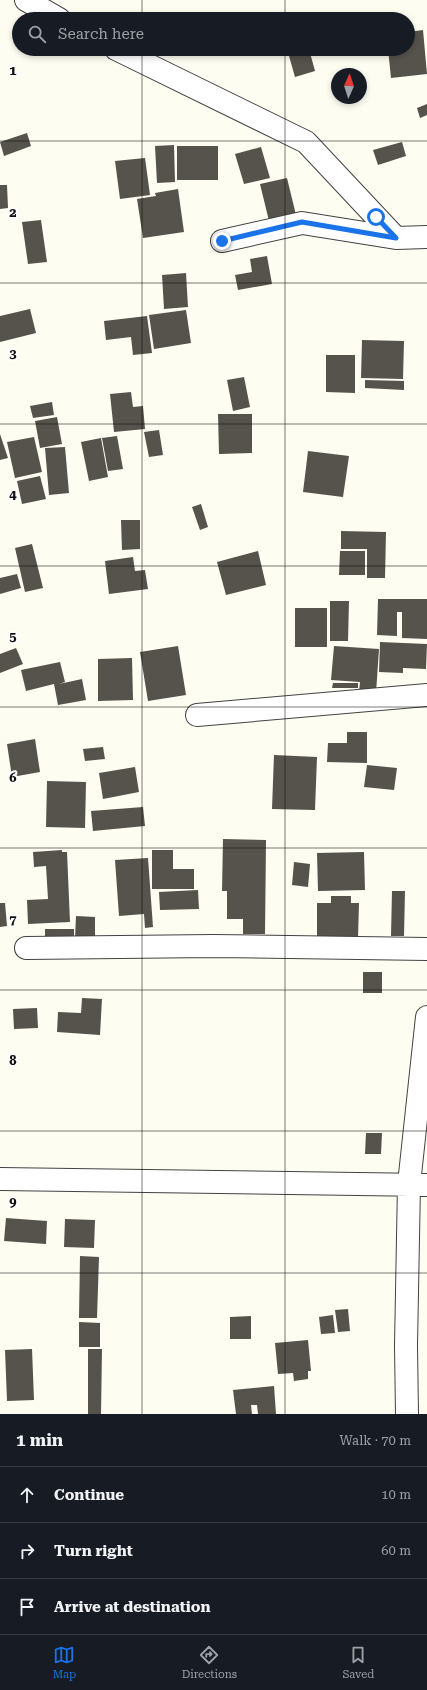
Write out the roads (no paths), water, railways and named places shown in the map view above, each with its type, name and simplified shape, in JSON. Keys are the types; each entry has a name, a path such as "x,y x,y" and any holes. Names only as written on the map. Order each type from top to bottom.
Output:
{"street":[{"path":"26,0 47,12"},
{"path":"130,56 306,142 396,238"},
{"path":"222,241 302,222 396,238 427,237"},
{"path":"197,715 427,695"},
{"path":"26,948 213,946 427,949"},
{"path":"407,1414 406,1346 418,1185 427,1017"},
{"path":"0,1179 418,1185"}]}
